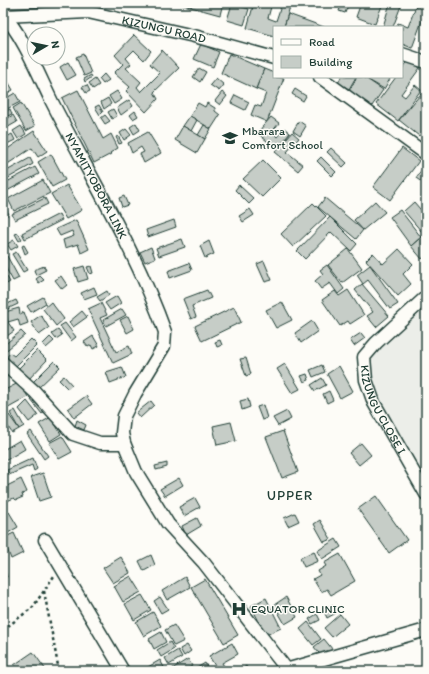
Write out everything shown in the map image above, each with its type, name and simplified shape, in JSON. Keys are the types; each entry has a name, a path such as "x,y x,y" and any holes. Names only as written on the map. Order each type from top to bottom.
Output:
{"street":[{"name":"KIZUNGU ROAD","path":"4,15 89,8 273,58"},
{"name":"NYAMITYOBORA LINK","path":"4,15 24,46 52,103 113,213 159,315 165,332 164,346 135,394 124,416 122,433 124,443 136,472 168,524 204,563 285,670"},
{"path":"403,54 426,62"},
{"path":"321,78 426,154"},
{"name":"KIZUNGU CLOSE I","path":"426,297 376,343 364,358 366,380 374,403 426,494"},
{"path":"3,363 35,392 73,434 100,443 124,443"},
{"path":"45,540 123,671"},
{"path":"285,670 426,630"}],"path":[{"path":"3,630 33,607 61,566"},
{"path":"44,590 59,671"}],"shaded area":[{"path":"426,297 426,490 366,380 364,357"}],"building":[{"path":"175,3 192,3 191,7"},
{"path":"192,3 223,3 220,15 191,7"},
{"path":"254,3 252,8 241,4"},
{"path":"254,3 272,3 268,18 276,21 282,3 291,3 284,26 273,26 273,36 247,28"},
{"path":"342,3 349,3 345,13 339,11"},
{"path":"361,3 383,3 375,24 356,17"},
{"path":"390,3 402,3 393,26 383,26"},
{"path":"417,3 426,3 426,10 412,48 403,44 403,26 396,26 398,23 408,27"},
{"path":"232,4 249,9 244,25 227,20"},
{"path":"288,14 321,26 284,26"},
{"path":"134,35 151,51 144,60 134,50 126,58 131,64 126,68 141,82 137,87 141,92 160,73 150,64 162,50 179,68 154,92 158,99 146,112 126,91 130,87 114,73 123,64 115,55"},
{"path":"201,44 219,52 213,67 194,59"},
{"path":"83,54 91,73 84,76 76,57"},
{"path":"229,54 264,69 256,89 221,73"},
{"path":"409,60 420,68 401,94 405,97 415,85 421,90 398,121 376,104 395,78 403,78 403,68"},
{"path":"68,62 76,75 67,80 60,67 66,66 66,63"},
{"path":"199,68 206,72 200,82 193,77"},
{"path":"264,69 273,73 273,78 284,78 267,122 251,115 255,105 261,107 266,93 256,89"},
{"path":"3,73 13,90 6,94 3,89"},
{"path":"104,74 109,80 103,84 99,79"},
{"path":"91,75 92,77 85,82 84,79"},
{"path":"216,78 224,85 219,91 210,85"},
{"path":"340,78 355,78 349,89 338,83"},
{"path":"356,78 365,78 383,90 372,106 349,91"},
{"path":"365,78 388,78 390,79 384,89"},
{"path":"95,79 99,85 93,89 89,83"},
{"path":"87,85 90,91 86,93 82,87"},
{"path":"426,88 426,103 422,108 426,112 426,127 419,136 399,120"},
{"path":"295,89 306,96 303,101 292,94"},
{"path":"78,90 103,139 111,134 118,148 110,153 111,154 94,163 62,98"},
{"path":"117,91 122,99 114,104 109,96"},
{"path":"222,92 227,96 220,105 215,101"},
{"path":"15,93 20,102 3,111 3,100"},
{"path":"235,95 249,102 245,110 231,103"},
{"path":"108,98 111,104 104,109 101,102"},
{"path":"129,100 133,106 121,115 117,108"},
{"path":"21,103 35,126 26,131 13,108"},
{"path":"198,103 205,107 207,103 215,108 215,111 220,115 211,129 190,116"},
{"path":"99,105 103,112 100,115 95,107"},
{"path":"10,109 12,114 3,118 3,113"},
{"path":"113,109 117,116 112,119 108,112"},
{"path":"135,111 138,116 133,119 130,115"},
{"path":"13,115 17,122 3,130 3,121"},
{"path":"105,115 110,121 105,124 101,118"},
{"path":"190,116 197,120 191,131 183,126"},
{"path":"271,117 279,123 272,132 277,137 284,128 290,133 277,149 257,133"},
{"path":"299,121 306,126 300,136 293,131"},
{"path":"136,123 140,130 134,134 130,127"},
{"path":"204,125 211,129 205,139 198,135"},
{"path":"21,126 26,134 18,139 13,131"},
{"path":"183,126 205,139 197,153 175,140"},
{"path":"126,129 131,135 124,140 120,133"},
{"path":"34,131 47,151 38,157 32,148 3,167 3,152"},
{"path":"148,132 161,153 144,163 140,154 144,152 141,147 132,153 128,143"},
{"path":"292,132 299,138 287,152 303,165 298,171 275,152"},
{"path":"12,134 15,140 5,145 3,139"},
{"path":"118,136 122,143 119,144 116,137"},
{"path":"331,148 347,163 343,167 327,152"},
{"path":"402,148 419,161 390,200 373,187"},
{"path":"51,154 65,180 52,187 38,162"},
{"path":"321,157 336,172 332,176 317,161"},
{"path":"30,158 33,164 3,181 3,173"},
{"path":"263,160 281,178 262,197 243,179"},
{"path":"426,163 426,185 416,178"},
{"path":"35,167 39,174 3,193 3,184"},
{"path":"43,180 50,193 14,211 8,199"},
{"path":"67,185 82,210 66,219 51,194"},
{"path":"239,185 254,199 249,204 235,190"},
{"path":"124,196 128,205 122,207 119,198"},
{"path":"45,198 48,204 15,220 12,214"},
{"path":"325,198 363,230 356,239 318,207"},
{"path":"375,201 385,212 363,230 354,220"},
{"path":"414,202 426,216 426,228 422,232 404,211"},
{"path":"313,203 326,216 293,247 281,234"},
{"path":"6,209 9,214 3,218 3,210"},
{"path":"250,209 254,215 243,222 239,216"},
{"path":"400,210 421,237 411,246 390,217"},
{"path":"59,214 62,220 25,239 22,233"},
{"path":"330,217 357,244 351,251 331,232 305,259 297,251"},
{"path":"76,220 89,249 81,253 78,244 65,248 63,240 74,236 72,231 60,236 56,229"},
{"path":"174,220 176,227 148,237 146,230"},
{"path":"3,232 7,238 3,241"},
{"path":"18,233 22,239 19,241 15,234"},
{"path":"426,233 426,255 422,259 411,246"},
{"path":"182,239 185,247 159,256 156,248"},
{"path":"14,240 18,246 11,250 7,244"},
{"path":"209,241 214,254 205,258 200,246"},
{"path":"24,245 28,252 25,254 22,246"},
{"path":"151,247 155,258 145,262 140,252"},
{"path":"348,249 362,268 342,283 328,265"},
{"path":"399,249 413,264 403,274 411,284 398,296 366,260 373,253 383,264"},
{"path":"16,252 27,270 23,272 12,254"},
{"path":"7,256 19,278 13,281 3,263 3,258"},
{"path":"264,261 272,280 265,282 257,264"},
{"path":"189,263 192,270 170,278 168,271"},
{"path":"327,265 344,289 338,294 330,283 321,289 315,281 323,274 320,270"},
{"path":"370,265 398,304 390,309 368,280 363,284 357,275"},
{"path":"44,266 46,270 36,275 34,270"},
{"path":"84,266 88,279 78,282 74,269"},
{"path":"91,266 93,273 90,274 87,267"},
{"path":"40,276 44,280 39,283 36,279"},
{"path":"61,276 67,285 62,289 55,280"},
{"path":"7,277 10,282 3,286 3,279"},
{"path":"362,284 389,316 376,327 367,316 373,312 355,290"},
{"path":"94,287 97,294 84,299 81,293"},
{"path":"207,290 211,298 192,306 196,317 191,319 183,299"},
{"path":"348,290 364,315 350,324 348,321 340,326 322,300 335,291 339,296"},
{"path":"107,291 109,295 100,301 97,297"},
{"path":"117,296 121,303 110,310 105,303"},
{"path":"43,297 46,303 31,312 27,306"},
{"path":"16,300 18,304 3,311 3,306"},
{"path":"51,302 64,319 56,326 43,309"},
{"path":"282,302 292,320 276,328 266,310"},
{"path":"101,303 107,315 100,318 116,352 129,346 132,354 113,363 88,309"},
{"path":"234,307 241,322 202,341 195,326"},
{"path":"19,308 20,314 24,312 28,323 20,326 18,319 8,322 5,312"},
{"path":"122,309 126,315 106,326 103,320"},
{"path":"82,311 87,317 73,327 69,322"},
{"path":"3,315 14,331 7,336 3,330"},
{"path":"41,315 49,328 39,335 31,322"},
{"path":"128,316 134,329 127,333 120,320"},
{"path":"312,321 318,331 301,343 295,333"},
{"path":"65,323 76,337 71,341 60,326"},
{"path":"58,330 62,335 56,339 52,334"},
{"path":"21,331 25,335 3,353 3,346"},
{"path":"361,333 365,338 354,346 350,340"},
{"path":"93,336 99,346 93,349 91,345 88,347 84,342"},
{"path":"50,337 54,341 46,348 43,344"},
{"path":"31,339 37,345 13,369 4,360 10,353 14,356"},
{"path":"220,340 222,345 217,347 215,342"},
{"path":"37,350 47,360 27,381 17,370"},
{"path":"246,358 251,374 246,376 240,359"},
{"path":"54,361 60,367 37,389 32,383"},
{"path":"285,364 300,389 292,393 277,369"},
{"path":"322,365 325,372 313,377 310,370"},
{"path":"339,366 353,391 340,398 327,374"},
{"path":"122,367 126,377 110,383 106,372"},
{"path":"307,374 309,380 304,382 301,376"},
{"path":"64,376 72,385 68,389 59,380"},
{"path":"322,378 326,385 315,391 311,385"},
{"path":"20,382 28,397 3,411 3,391"},
{"path":"329,391 333,400 327,403 323,394"},
{"path":"86,396 92,404 74,418 68,409"},
{"path":"34,397 45,410 42,414 31,400"},
{"path":"248,399 250,407 242,410 240,401"},
{"path":"27,401 38,415 29,422 19,409"},
{"path":"151,401 154,405 140,418 136,413"},
{"path":"263,405 267,418 262,420 257,407"},
{"path":"15,410 24,426 19,429 10,413"},
{"path":"287,411 291,419 278,426 273,418"},
{"path":"9,415 19,429 12,433 3,419"},
{"path":"51,417 61,434 50,441 39,424"},
{"path":"77,420 86,425 84,430 75,426"},
{"path":"231,422 236,441 217,445 213,426"},
{"path":"31,431 48,456 44,459 27,434"},
{"path":"283,431 298,472 282,478 266,437"},
{"path":"62,436 72,452 59,459 49,443"},
{"path":"20,440 25,449 3,462 3,450"},
{"path":"361,443 371,455 359,465 349,453"},
{"path":"33,458 37,469 34,471 32,465 9,475 7,470"},
{"path":"167,463 167,467 156,470 155,466"},
{"path":"43,473 51,497 39,501 31,477"},
{"path":"179,478 183,485 165,496 160,489"},
{"path":"21,479 27,492 22,494 23,497 16,500 14,498 7,501 3,493 3,488"},
{"path":"376,496 407,540 389,553 358,509"},
{"path":"195,498 200,507 184,516 179,507"},
{"path":"9,512 18,527 8,533 3,524 3,515"},
{"path":"295,513 299,521 288,526 284,518"},
{"path":"197,518 201,526 186,535 182,526"},
{"path":"320,520 331,539 324,542 314,524"},
{"path":"14,533 23,553 11,559 3,538"},
{"path":"336,539 341,547 322,559 317,551"},
{"path":"314,551 318,561 304,567 300,558"},
{"path":"340,554 355,581 331,595 327,589 321,592 313,579 320,575 318,571 326,566 324,563"},
{"path":"151,555 155,565 144,571 139,561"},
{"path":"121,557 130,573 113,583 103,568"},
{"path":"3,565 7,577 3,578"},
{"path":"131,576 141,592 123,602 114,586"},
{"path":"185,577 190,587 167,600 162,591"},
{"path":"205,579 238,635 224,643 191,587"},
{"path":"142,595 151,610 134,620 125,604"},
{"path":"160,597 168,609 161,613 154,601"},
{"path":"286,597 297,617 285,624 274,605"},
{"path":"266,598 281,628 266,635 251,606"},
{"path":"332,605 336,613 327,618 323,609"},
{"path":"153,612 161,626 144,636 136,622"},
{"path":"317,614 320,620 312,624 309,619"},
{"path":"340,614 348,624 332,637 324,628"},
{"path":"308,622 321,639 313,645 300,629"},
{"path":"174,625 184,641 174,646 165,630"},
{"path":"161,632 166,642 154,649 149,639"},
{"path":"324,639 333,650 323,658 314,647"},
{"path":"170,642 174,649 161,657 157,650"},
{"path":"232,643 238,654 222,663 227,671 218,671 209,656"},
{"path":"187,645 191,651 184,656 180,649"},
{"path":"178,650 182,657 169,665 165,658"},
{"path":"33,652 46,670 19,671 14,665"},
{"path":"188,659 192,666 184,671 173,671 172,669"},
{"path":"160,660 166,671 150,671 148,667"},
{"path":"205,663 209,671 192,671"},
{"path":"246,666 249,671 239,671"}],"place":[{"name":"Mbarara Comfort School","path":"230,138"},
{"name":"EQUATOR CLINIC","path":"239,609"}],"district":[{"name":"UPPER","path":"290,495"}]}
